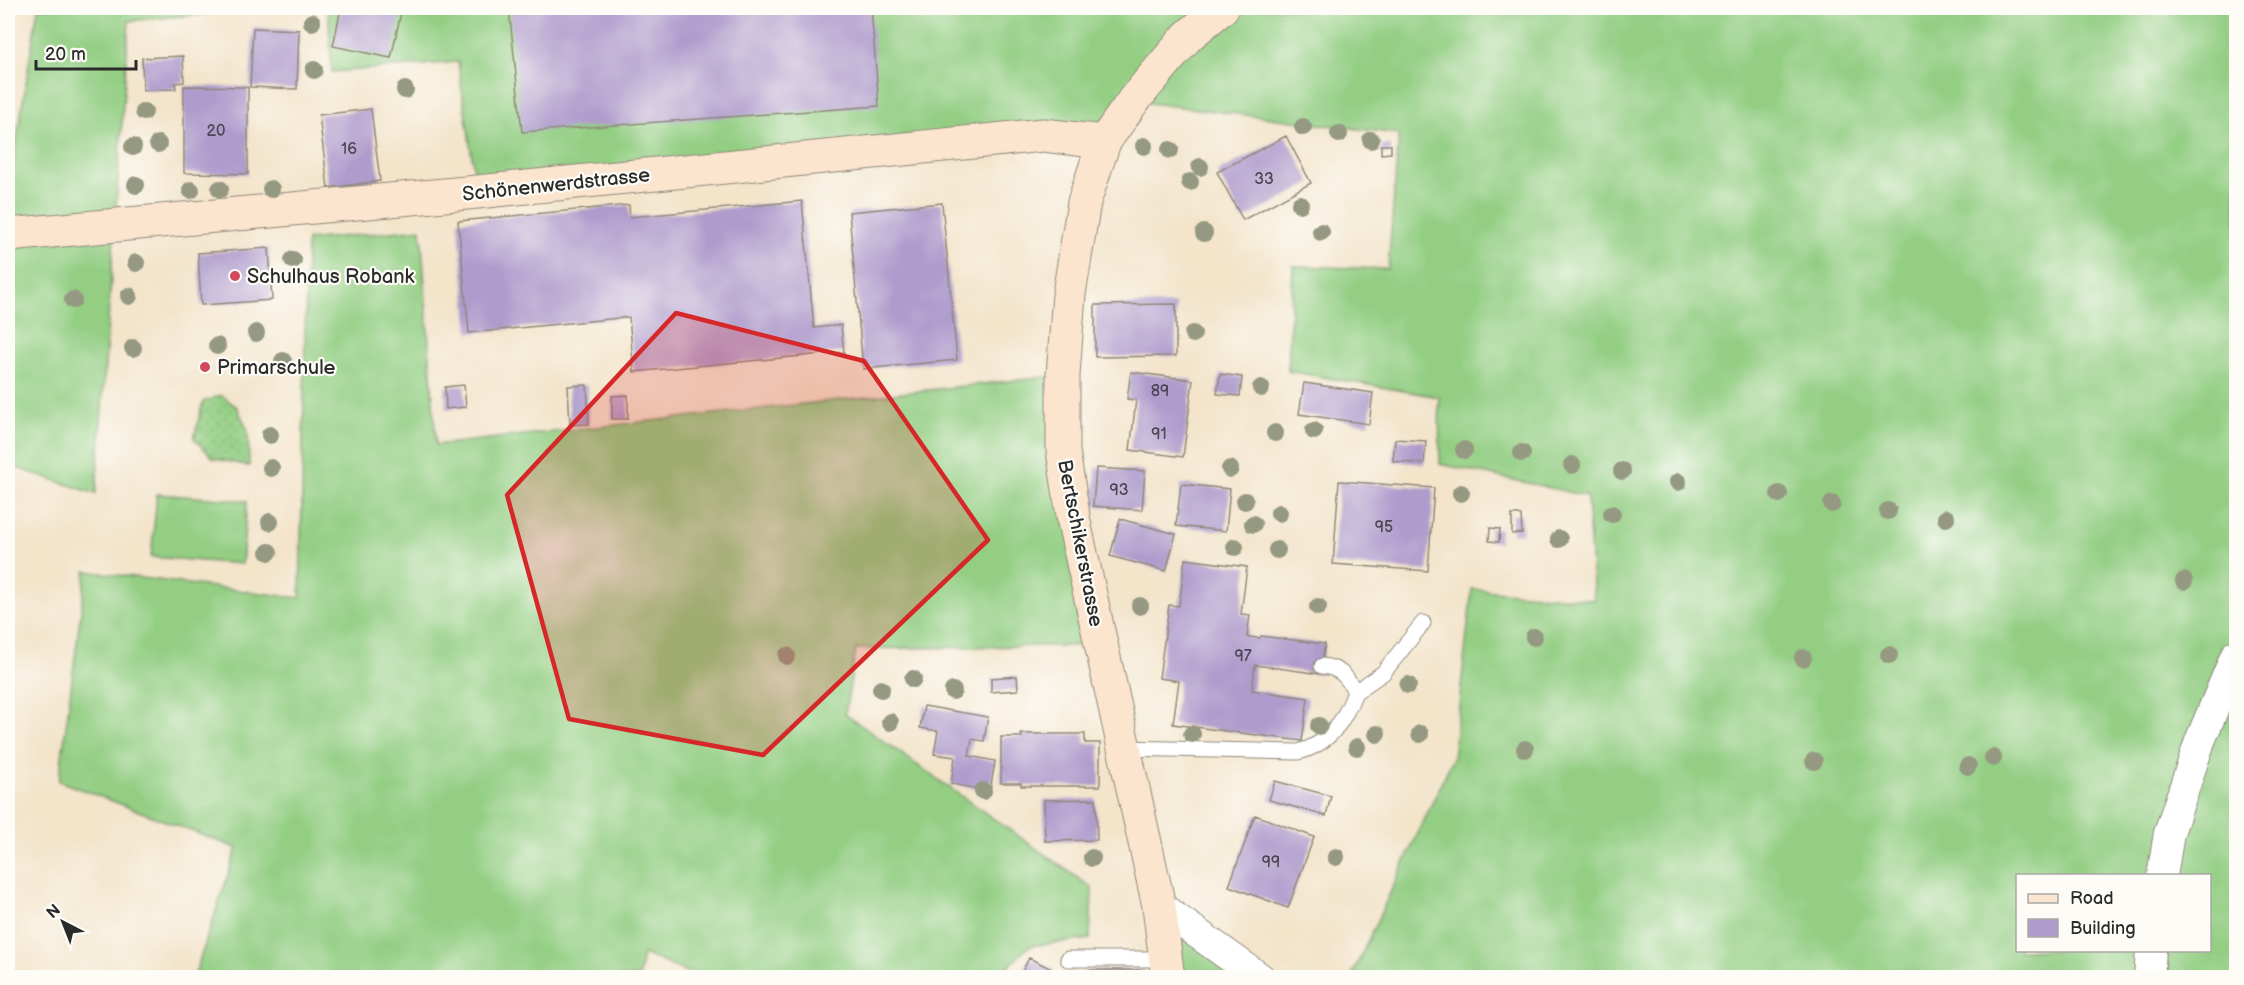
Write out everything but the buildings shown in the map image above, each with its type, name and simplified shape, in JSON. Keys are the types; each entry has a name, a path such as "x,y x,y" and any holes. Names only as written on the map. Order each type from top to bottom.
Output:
{"street":[{"name":"Bertschikerstrasse","path":"1167,969 1159,906 1074,522 1063,451 1063,375 1069,294 1084,202 1104,142 1133,101 1188,36 1222,8"},
{"name":"Schönenwerdstrasse","path":"8,235 477,192 1043,135 1104,142"},
{"path":"2162,874 2169,833 2176,812 2200,741 2236,655"},
{"path":"1159,906 1260,978"},
{"path":"2149,978 2151,952"}],"lane":[{"path":"1124,748 1298,752 1310,749 1322,743 1340,725 1355,692 1383,673 1423,623"},
{"path":"1322,666 1333,667 1342,672 1355,692"},
{"path":"1068,959 1167,969"}],"highlighted area":[{"path":"676,313 864,361 988,540 763,755 569,719 507,495"}],"green space":[{"path":"38,8 267,8 129,21 96,494 8,465 8,195"},
{"path":"328,8 2236,8 2236,977 1351,977 1453,758 1472,589 1594,600 1587,496 1440,464 1439,397 1288,371 1293,266 1388,269 1399,134 1133,101 1104,142 477,192 458,62 332,72"},
{"path":"421,229 436,445 1063,375 1101,645 856,649 845,714 1092,888 1090,939 1029,946 998,977 699,977 643,954 639,977 194,977 237,848 59,781 86,571 300,598 307,240"},
{"path":"221,395 237,407 248,431 249,466 213,458 194,438 203,402"},
{"path":"157,494 247,501 242,564 151,557"},
{"path":"1159,906 1260,977 1168,977"}],"place":[{"name":"Schulhaus Robank","path":"235,276"},
{"name":"Primarschule","path":"205,367"}]}
